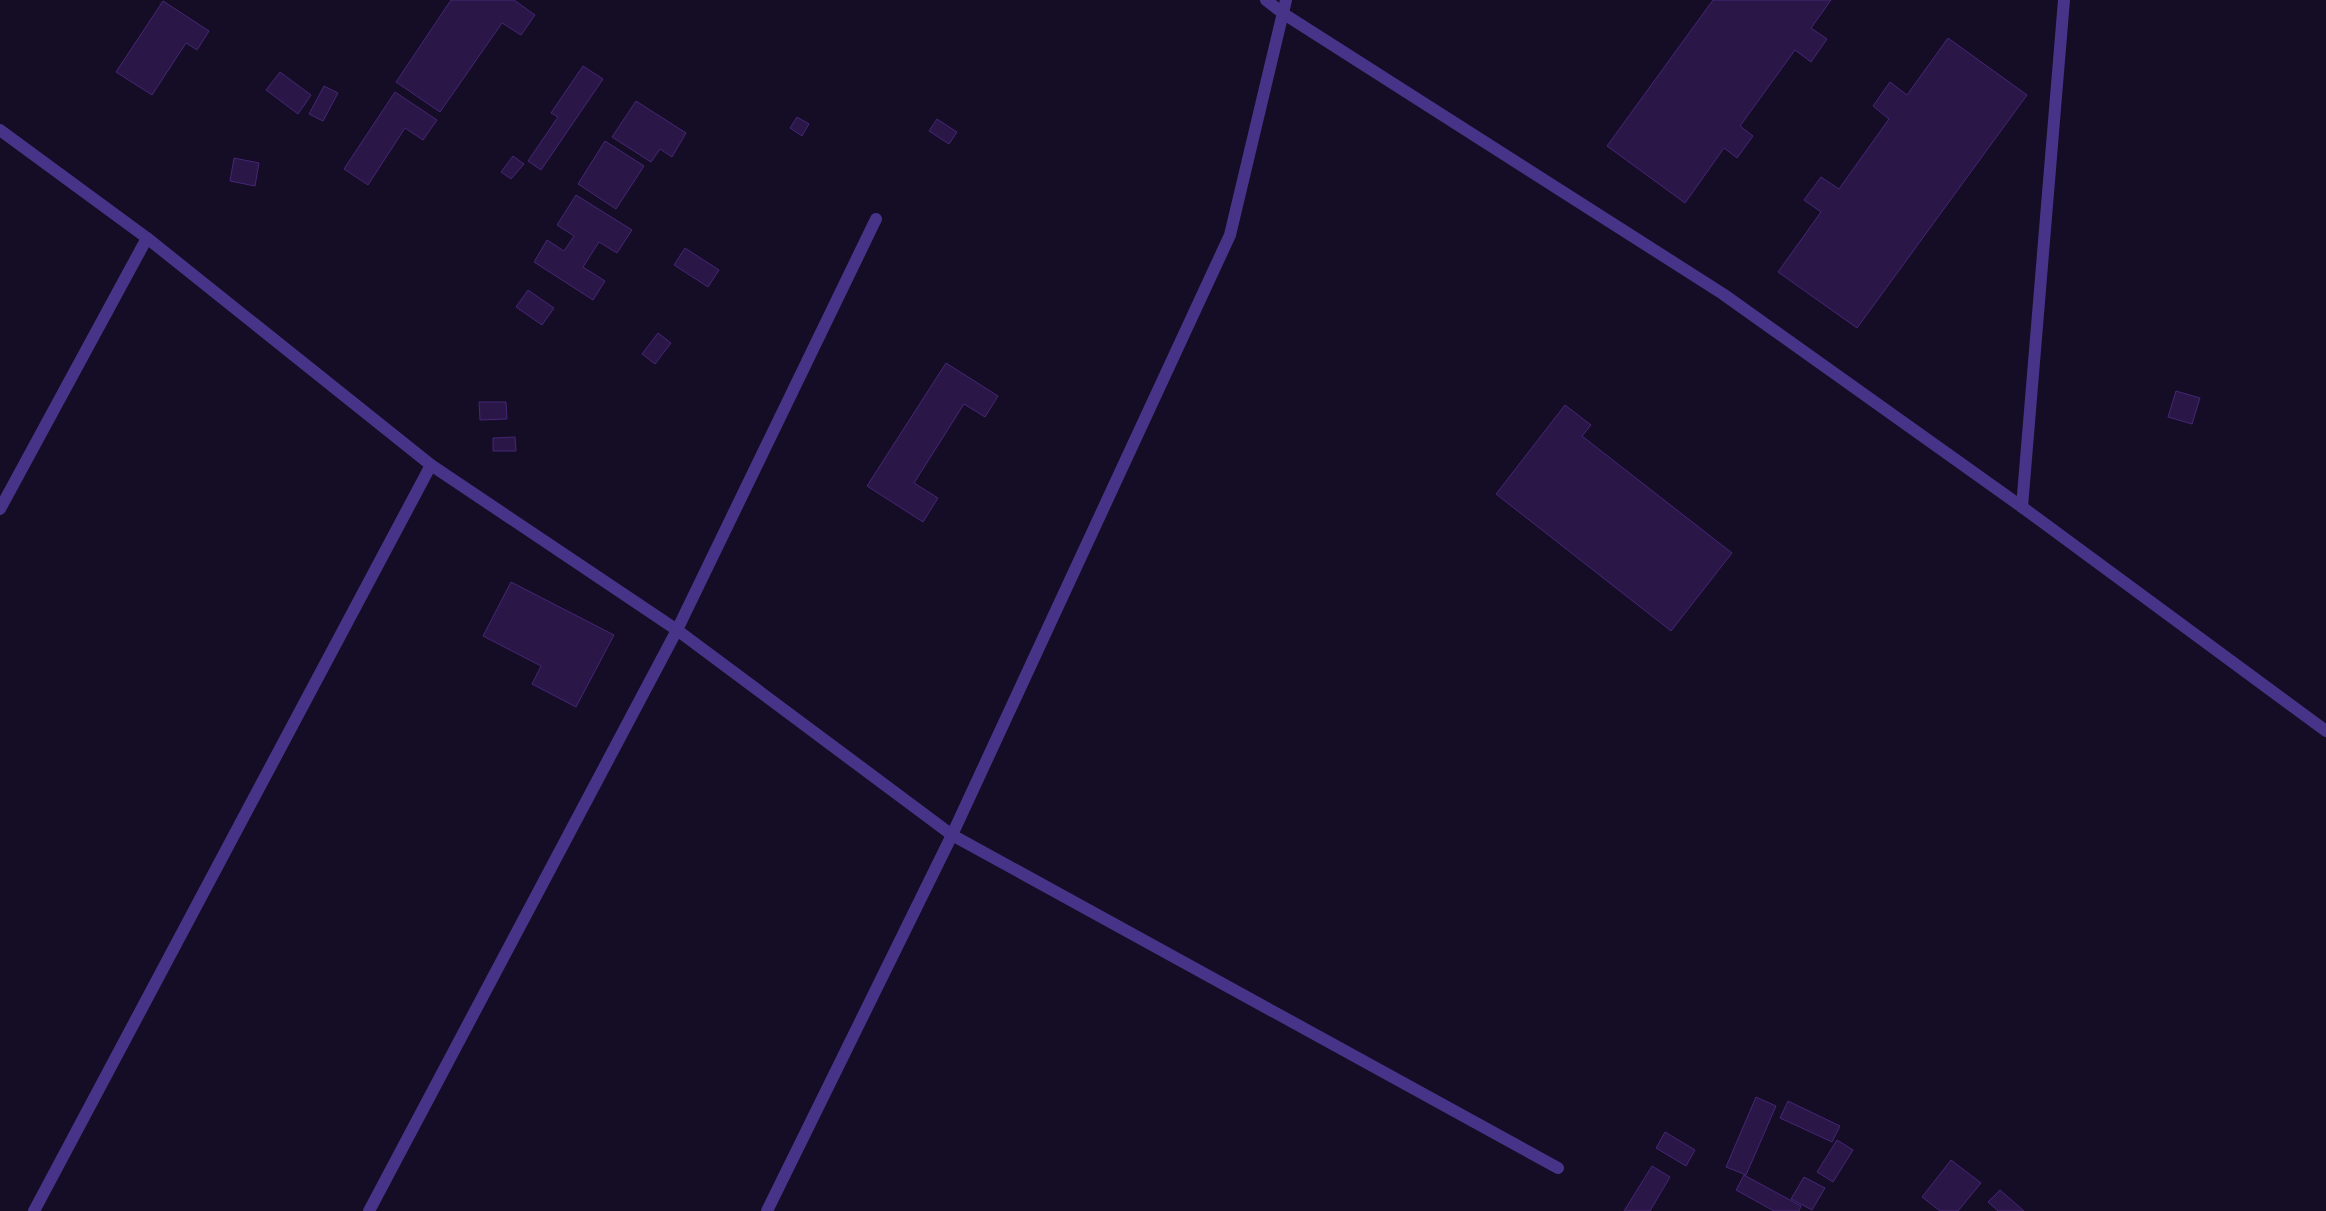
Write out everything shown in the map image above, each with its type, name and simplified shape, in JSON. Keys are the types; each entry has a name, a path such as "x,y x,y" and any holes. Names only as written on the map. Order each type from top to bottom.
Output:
{"street":[{"path":"1266,0 1284,14 1723,294 2022,507 2326,731"},
{"path":"767,1211 952,834 1230,235 1286,0"},
{"path":"2022,507 2064,0"},
{"path":"0,130 147,238 431,465 677,630 952,834 1558,1168"},
{"path":"369,1211 677,630 876,219"},
{"path":"0,509 147,238"},
{"path":"34,1211 431,465"}],"building":[{"path":"451,0 514,0 535,15 521,35 502,23 440,112 396,82"},
{"path":"1713,0 1831,0 1811,28 1827,39 1811,62 1795,50 1740,126 1753,136 1737,158 1724,148 1685,203 1607,146"},
{"path":"163,1 209,31 197,50 186,43 152,95 116,72"},
{"path":"1948,38 2027,95 1857,328 1778,272 1821,212 1804,200 1821,177 1839,189 1889,119 1873,106 1890,82 1907,95"},
{"path":"583,66 603,79 541,170 528,161 558,117 551,113"},
{"path":"280,72 311,95 298,114 266,90"},
{"path":"324,86 338,93 323,121 309,114"},
{"path":"395,92 437,120 423,140 405,128 368,185 344,169"},
{"path":"636,101 686,133 672,157 660,149 651,162 612,137"},
{"path":"797,117 809,124 802,136 790,128"},
{"path":"937,119 957,132 949,144 929,131"},
{"path":"605,141 644,166 616,209 578,184"},
{"path":"513,156 524,164 511,179 501,172"},
{"path":"234,158 259,163 255,186 230,181"},
{"path":"576,195 632,230 617,253 599,242 583,267 605,281 593,300 534,262 547,240 564,251 574,236 557,225"},
{"path":"685,248 719,270 708,287 674,265"},
{"path":"528,290 554,308 542,325 516,307"},
{"path":"658,333 671,343 655,364 642,354"},
{"path":"946,363 998,396 985,417 964,404 914,483 938,498 923,522 867,486"},
{"path":"2176,391 2200,398 2192,424 2168,417"},
{"path":"479,402 506,402 507,419 480,420"},
{"path":"1565,405 1591,425 1582,436 1732,553 1671,631 1496,494"},
{"path":"515,437 516,451 493,451 493,438"},
{"path":"511,582 614,635 576,707 532,684 541,666 483,636"},
{"path":"1756,1097 1776,1106 1746,1175 1726,1167"},
{"path":"1788,1101 1840,1126 1832,1142 1780,1118"},
{"path":"1665,1132 1695,1150 1686,1166 1656,1148"},
{"path":"1837,1140 1853,1150 1833,1182 1817,1172"},
{"path":"1951,1160 1981,1183 1958,1211 1940,1211 1922,1197"},
{"path":"1652,1166 1670,1177 1650,1211 1624,1211"},
{"path":"1744,1175 1801,1206 1799,1211 1774,1211 1736,1190"},
{"path":"1804,1177 1825,1188 1812,1210 1791,1199"},
{"path":"2000,1190 2024,1211 1998,1211 1988,1202"}]}
